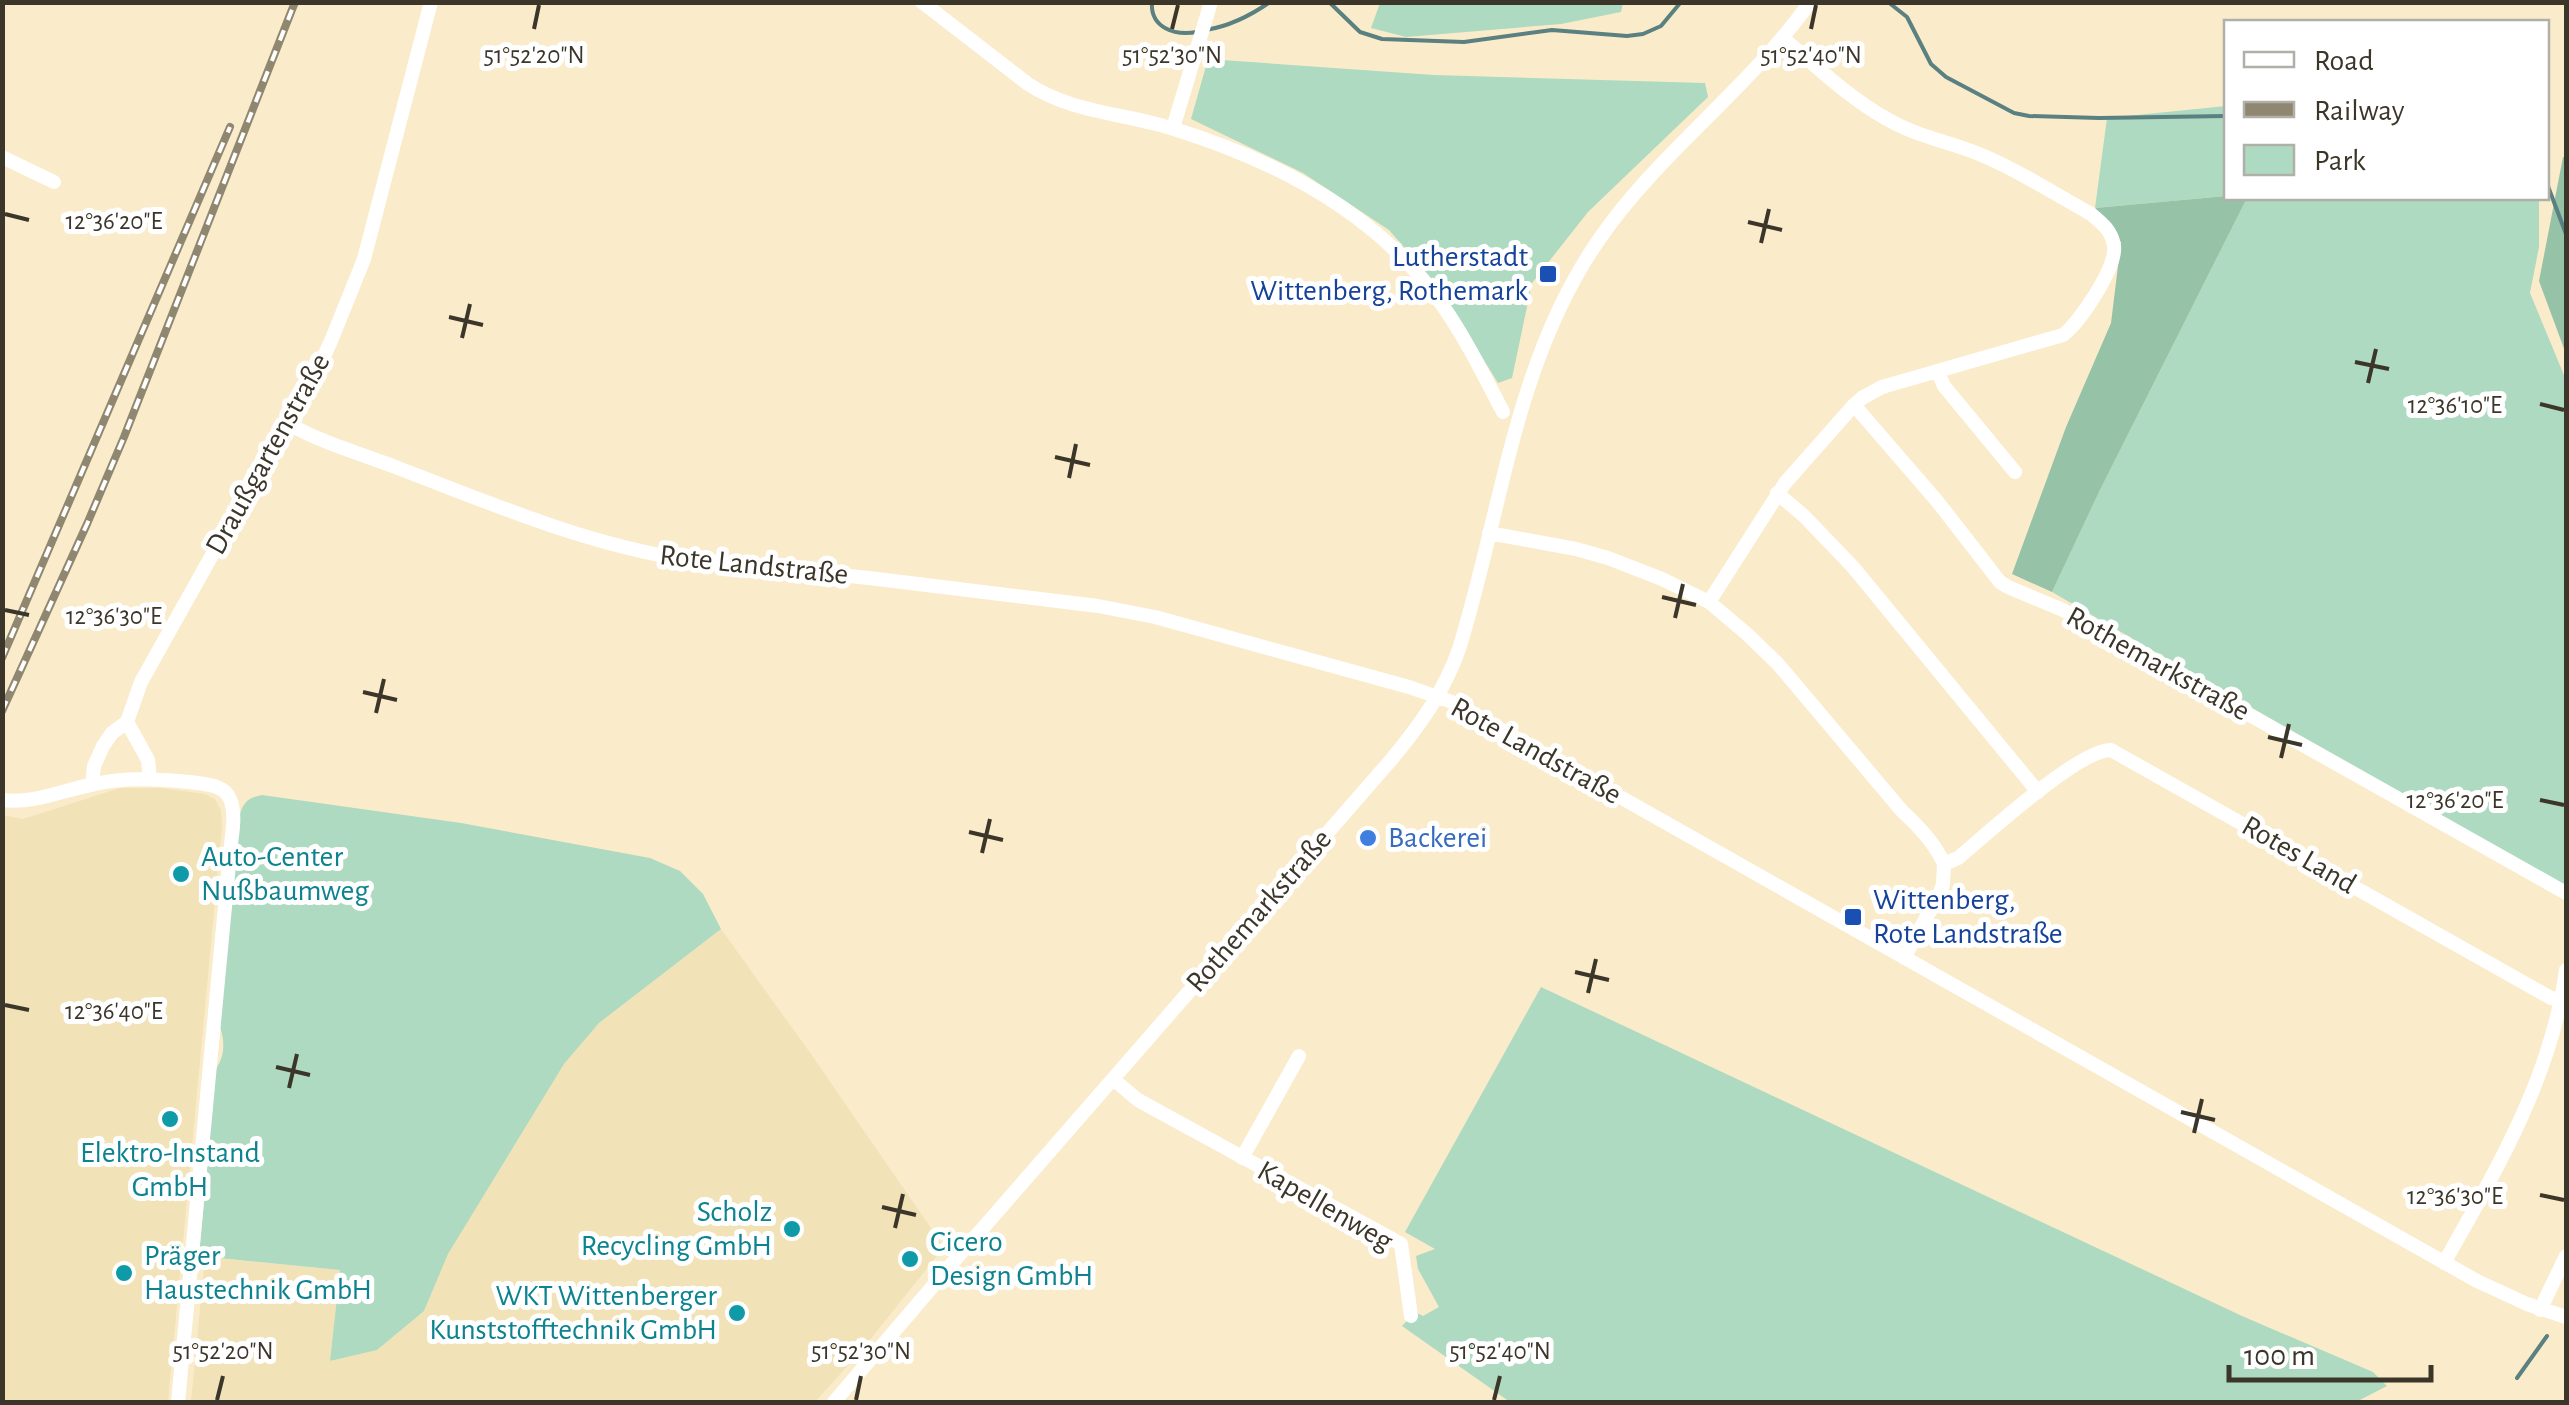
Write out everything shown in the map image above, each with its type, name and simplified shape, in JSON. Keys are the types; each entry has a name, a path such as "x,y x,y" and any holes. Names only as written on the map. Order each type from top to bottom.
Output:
{"street":[{"name":"Draußgartenstraße","path":"92,784 102,746 127,722 142,682 263,464 290,425 331,342 364,259 431,2"},
{"path":"922,2 1037,90 1082,107 1173,128 1282,172 1375,232 1424,281 1445,309 1502,412"},
{"name":"Rothemarkstraße","path":"834,1402 1391,760 1438,698 1459,649 1532,372 1571,284 1625,205 1782,38 1810,2"},
{"path":"1173,128 1209,8"},
{"path":"1709,602 1777,493 1862,398 1882,387 2054,339 2072,328 2114,255 2110,234 2091,214 1974,152 1888,120 1782,38"},
{"path":"2,158 54,182"},
{"path":"1938,372 1944,386 2015,472"},
{"name":"Rothemarkstraße","path":"1854,406 2008,588 2063,610 2566,893"},
{"name":"Rote Landstraße","path":"290,425 464,494 590,538 640,551 683,560 1113,608 1460,704 2444,1263 2505,1295 2566,1317"},
{"path":"1777,493 1853,567 2038,792"},
{"path":"1490,532 1576,549 1662,579 1709,602 1778,664 1916,824 1944,864 1944,884 1904,958"},
{"path":"127,722 148,760 150,779"},
{"name":"Rotes Land","path":"1944,864 1958,858 2038,792 2096,752 2118,752 2551,998 2562,1000"},
{"path":"2,800 35,800 92,784 150,779 215,786 229,796 232,819 178,1402"},
{"path":"2444,1263 2506,1151 2549,1046 2566,970"},
{"name":"Kapellenweg","path":"1242,1158 1299,1056"},
{"name":"Kapellenweg","path":"1112,1079 1138,1100 1401,1244 1411,1316"},
{"path":"2540,1310 2566,1256"}],"shaded area":[{"path":"120,788 205,794 215,799 221,810 168,1402 3,1402 3,815 23,819"},
{"path":"721,929 944,1247 815,1402 191,1402 205,1257 340,1270 330,1361 377,1350 424,1311 448,1254 564,1064 599,1023"}],"green space":[{"path":"1380,3 1623,3 1621,12 1561,24 1406,37 1371,28"},
{"path":"1208,59 1434,75 1705,83 1708,97 1588,212 1532,283 1512,378 1498,383 1438,286 1389,230 1303,173 1191,119"},
{"path":"2224,106 2224,196 2095,208 2107,118"},
{"path":"2563,157 2566,158 2566,354 2539,281"},
{"path":"2224,196 2224,200 2246,200 2052,592 2012,574 2066,427 2111,323 2121,242 2095,208"},
{"path":"2246,200 2539,200 2539,247 2530,293 2566,380 2566,886 2052,592"},
{"path":"262,795 461,823 650,858 680,871 703,894 721,929 599,1023 564,1064 448,1254 424,1311 377,1350 330,1361 340,1270 199,1256 216,1069 223,1048 220,1027 240,814 248,801"},
{"path":"1541,987 2242,1316 2373,1372 2387,1386 2356,1402 1510,1402 1402,1326 1415,1312 1423,1316 1439,1307 1418,1269 1416,1256 1435,1249 1405,1232"}],"waterway":[{"path":"1152,2 1152,11 1160,24 1180,33 1197,32"},
{"path":"1206,30 1240,20 1270,2"},
{"path":"1329,2 1360,32 1382,39 1464,42 1552,30 1643,34 1661,26 1681,2"},
{"path":"1888,2 1907,17 1931,64 1946,77 2014,113 2099,118 2224,116"},
{"path":"2549,189 2566,234"},
{"path":"2517,1378 2547,1336"}],"railway":[{"path":"2,711 124,437 295,2"},
{"path":"2,658 230,127"}],"place":[{"name":"Lutherstadt Wittenberg, Rothemark","path":"1548,274"},
{"name":"Backerei","path":"1368,838"},
{"name":"Auto-Center Nußbaumweg","path":"181,874"},
{"name":"Wittenberg, Rote Landstraße","path":"1853,917"},
{"name":"Elektro-Instand GmbH","path":"170,1119"},
{"name":"Scholz Recycling GmbH","path":"792,1229"},
{"name":"Cicero Design GmbH","path":"910,1259"},
{"name":"Präger Haustechnik GmbH","path":"124,1273"},
{"name":"WKT Wittenberger Kunststofftechnik GmbH","path":"737,1313"}]}
